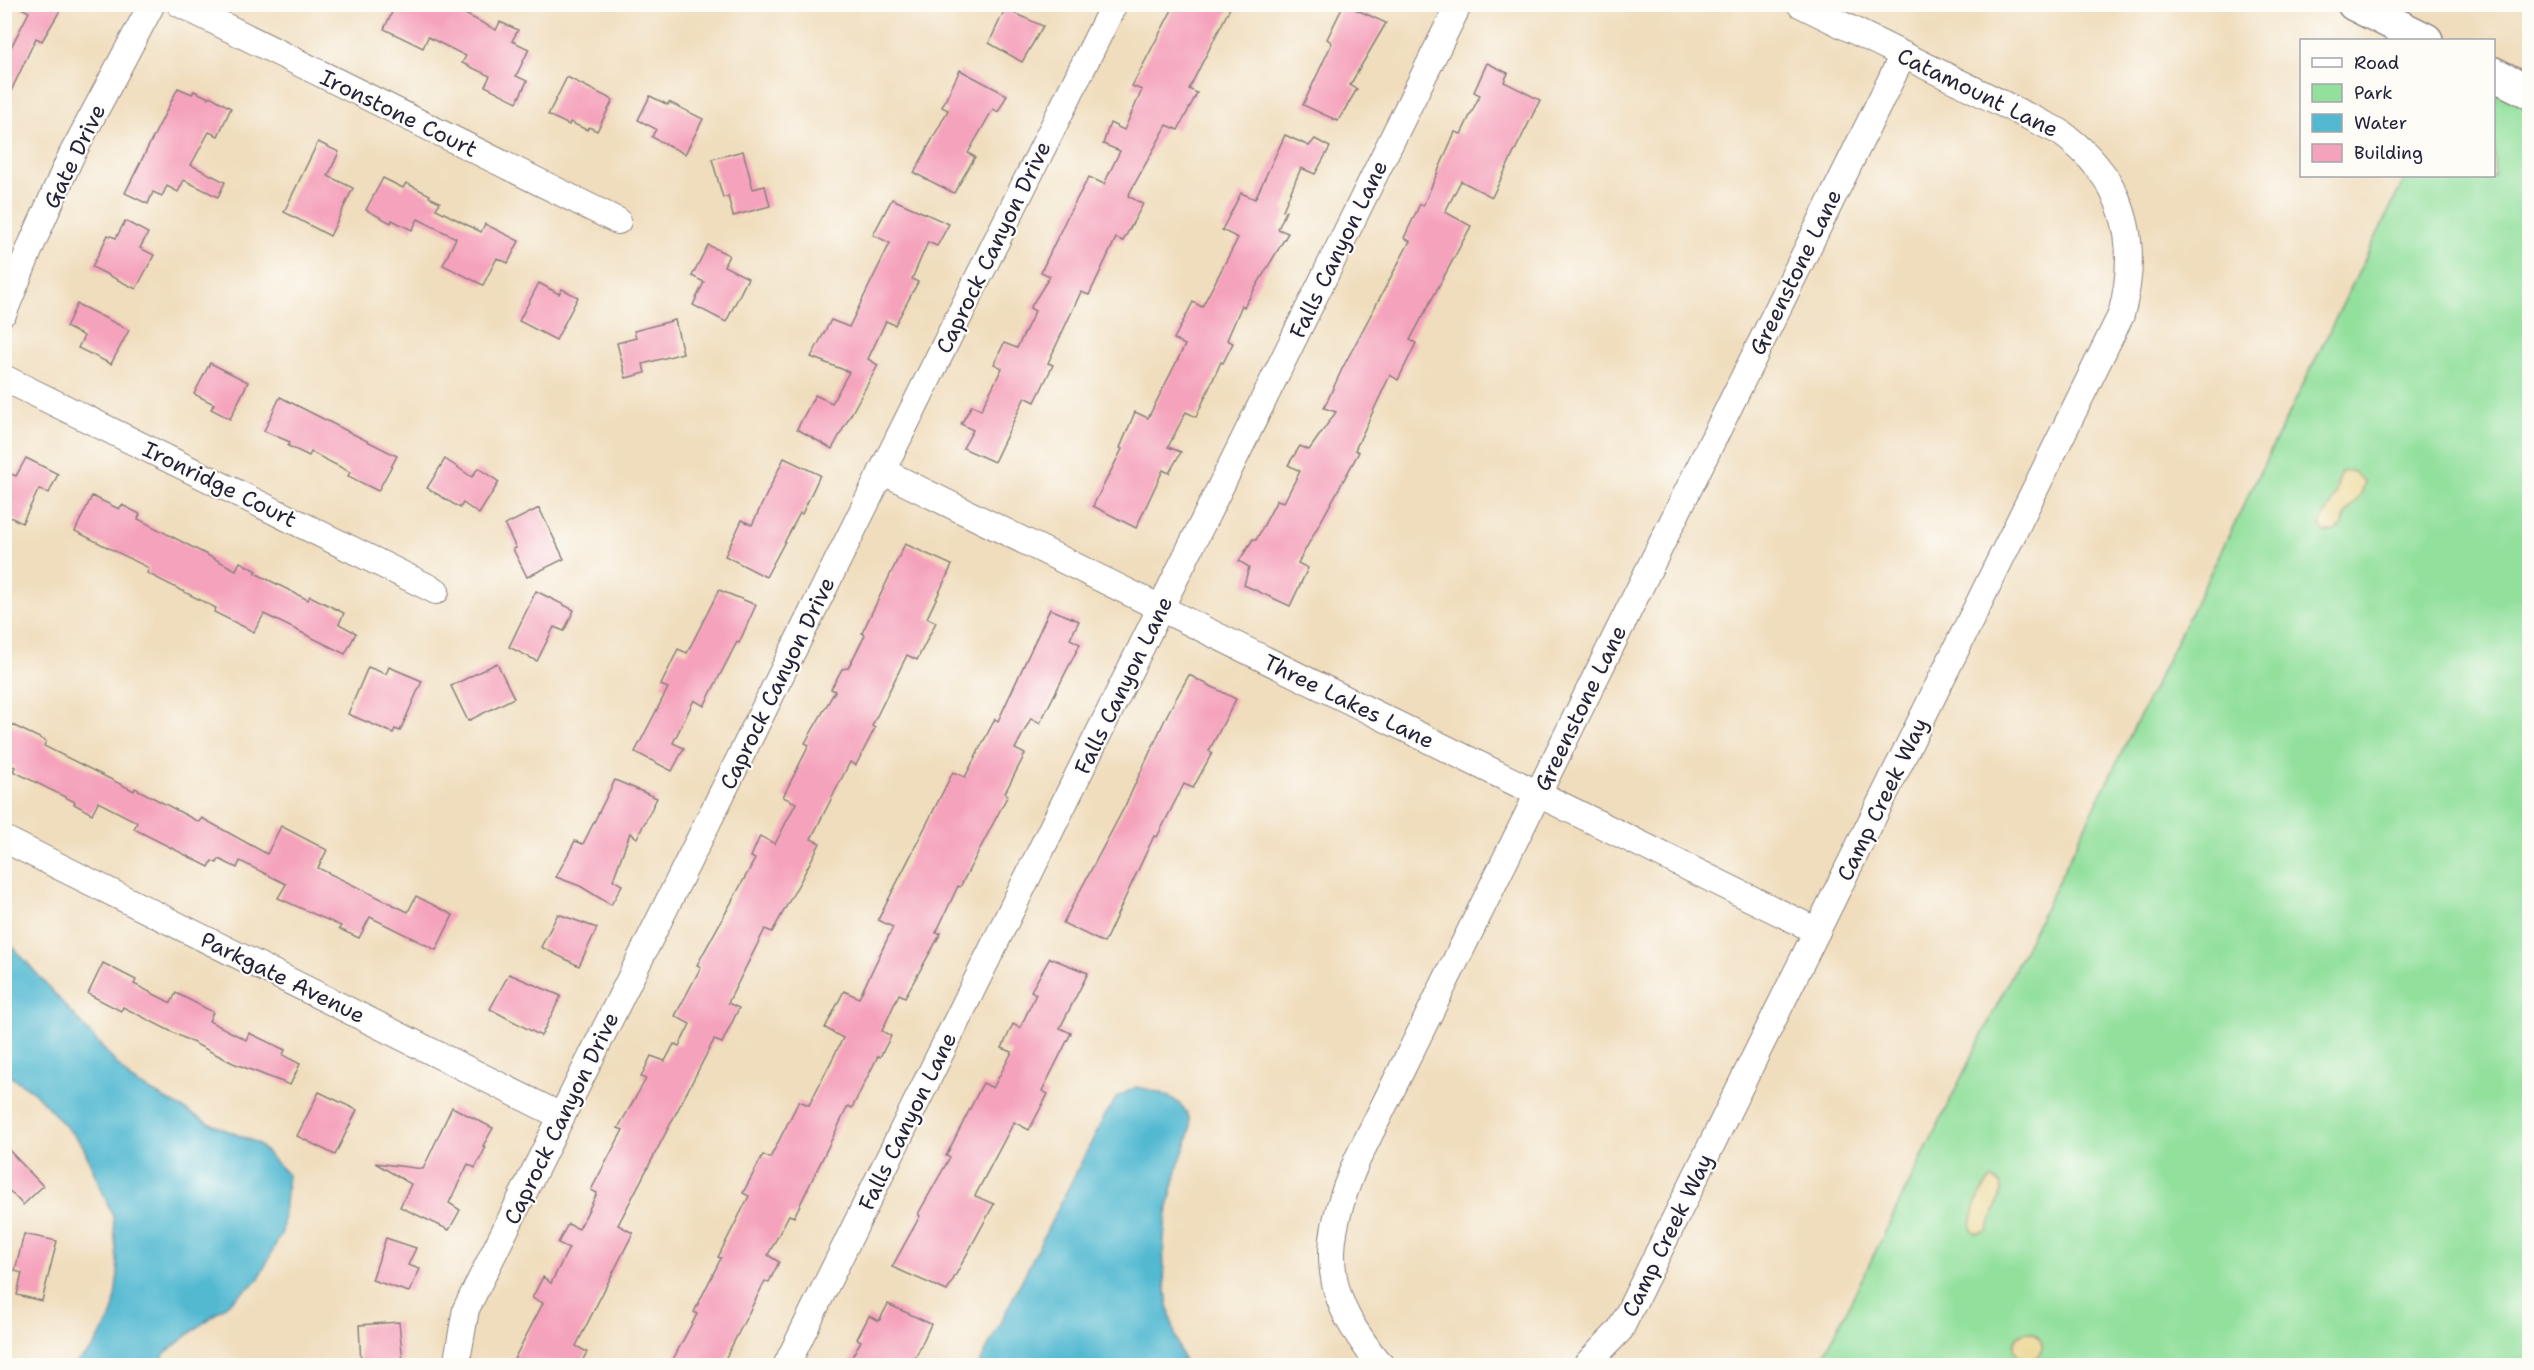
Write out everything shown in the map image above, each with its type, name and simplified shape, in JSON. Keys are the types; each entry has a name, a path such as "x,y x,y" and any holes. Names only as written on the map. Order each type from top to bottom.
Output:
{"main road":[{"path":"2354,4 2424,39"},
{"path":"2495,75 2529,92"}],"street":[{"name":"Gate Drive","path":"4,312 72,156 152,4"},
{"name":"Ironstone Court","path":"180,4 618,221"},
{"name":"Caprock Canyon Drive","path":"456,1365 466,1309 1114,4"},
{"name":"Falls Canyon Lane","path":"786,1365 1459,4"},
{"name":"Catamount Lane","path":"1800,4 2060,132 2078,145 2097,164 2114,189 2123,215"},
{"name":"Greenstone Lane","path":"1382,1365 1345,1317 1336,1287 1333,1266 1331,1241 1335,1219 1357,1160 1903,55"},
{"name":"Camp Creek Way","path":"1585,1365 1620,1330 2121,315 2128,289 2130,267 2129,238 2123,215"},
{"name":"Ironridge Court","path":"4,378 436,591"},
{"name":"Three Lakes Lane","path":"882,471 1816,931"},
{"name":"Parkgate Avenue","path":"4,839 561,1116"}],"green space":[{"path":"2495,74 2529,91 2529,1365 1819,1366 2406,177 2495,177"}],"sand":[{"path":"2353,471 2365,482 2361,494 2347,513 2343,525 2335,531 2325,533 2320,527 2321,522 2334,500 2340,475 2342,472"},
{"path":"1992,1179 2001,1184 2002,1191 1987,1231 1977,1234 1972,1231 1974,1211 1980,1195"},
{"path":"2028,1332 2038,1336 2042,1346 2038,1356 2028,1360 2018,1356 2014,1346 2018,1336"}],"water":[{"path":"4,945 14,948 131,1080 209,1123 257,1143 288,1175 282,1232 258,1280 164,1354 160,1365 74,1365 93,1348 113,1314 118,1273 113,1217 82,1144 33,1091 5,1073"},
{"path":"1136,1087 1151,1090 1174,1100 1189,1118 1189,1136 1169,1203 1163,1255 1168,1304 1185,1365 979,1365 1104,1117 1117,1097"}],"building":[{"path":"14,4 64,4 42,41 36,38 4,106 4,61 29,12"},
{"path":"396,4 446,4 496,30 500,22 518,30 512,41 529,49 516,76 527,81 517,102 485,86 490,76 462,63 466,56 428,37 423,48 384,29"},
{"path":"1175,4 1232,4 1189,89 1197,93 1178,130 1167,125 1128,196 1143,204 1123,241 1116,238 1089,295 1081,292 1048,363 1053,365 1035,402 1025,397 994,462 963,448 973,430 961,424 972,405 981,410 1002,368 994,364 1004,343 1017,348 1035,311 1030,308 1050,276 1041,272 1089,177 1104,184 1120,151 1103,144 1110,123 1124,130 1142,90 1132,86"},
{"path":"1344,4 1386,23 1350,85 1357,89 1338,121 1303,105 1332,43 1327,39"},
{"path":"1005,9 1043,26 1022,62 989,43"},
{"path":"1487,63 1508,73 1504,82 1540,100 1492,197 1461,181 1445,212 1471,226 1410,340 1416,343 1398,380 1390,375 1355,450 1359,452 1298,563 1308,568 1290,606 1244,585 1249,567 1239,561 1253,539 1256,540 1277,500 1284,502 1300,471 1288,465 1300,446 1309,450 1336,412 1324,408 1342,369 1410,241 1404,238 1420,204 1423,206 1455,132 1461,134 1480,95 1474,92"},
{"path":"960,70 1007,95 998,112 993,109 968,153 975,157 954,193 914,173 948,110 942,107"},
{"path":"567,77 613,100 597,131 589,127 587,130 570,122 569,125 548,115"},
{"path":"178,88 192,94 194,91 209,98 210,96 231,108 218,136 209,132 191,165 225,182 218,197 184,180 178,192 167,186 162,196 153,192 148,204 125,193"},
{"path":"650,96 668,105 669,102 703,119 685,154 652,137 656,129 638,120"},
{"path":"1285,135 1309,146 1315,139 1330,147 1315,174 1301,168 1283,210 1286,211 1278,229 1288,233 1244,307 1242,305 1227,340 1233,343 1223,363 1221,362 1196,417 1186,412 1168,447 1181,452 1169,473 1163,470 1136,528 1093,506 1122,449 1120,448 1135,412 1148,418 1185,345 1174,339 1193,302 1202,307 1238,238 1222,230 1241,193 1255,199"},
{"path":"318,142 339,152 328,176 353,188 330,236 284,212"},
{"path":"743,151 753,189 765,186 770,206 733,216 728,196 723,198 712,159"},
{"path":"383,178 403,188 406,183 430,195 429,197 440,202 436,209 481,232 485,224 519,241 508,263 497,258 483,285 443,265 456,238 418,219 412,230 392,220 391,223 366,210"},
{"path":"892,199 949,224 937,246 928,242 912,279 918,282 895,325 886,321 868,359 878,365 832,449 797,429 815,395 832,403 849,372 811,357 831,320 849,327 890,243 873,235"},
{"path":"125,221 148,233 140,248 154,255 136,289 92,267 108,235 116,238"},
{"path":"708,245 729,255 724,266 748,278 726,322 693,305 704,282 692,276"},
{"path":"539,283 559,294 562,289 578,297 556,340 519,321"},
{"path":"77,304 129,330 111,364 78,348 84,336 66,327"},
{"path":"675,320 683,353 643,364 645,373 626,378 617,343 636,338 634,331"},
{"path":"210,363 248,382 230,419 211,409 214,404 194,394"},
{"path":"280,397 397,456 378,491 348,476 350,472 311,452 309,456 288,446 290,442 264,431"},
{"path":"26,458 58,474 49,493 39,489 22,523 4,514 4,486 11,474 16,476"},
{"path":"784,458 820,475 802,514 800,513 766,577 725,556 742,520 752,525"},
{"path":"445,459 472,477 478,468 499,482 479,514 463,503 460,508 427,488"},
{"path":"92,496 119,509 122,505 140,514 138,519 236,570 240,562 257,571 255,573 308,600 310,596 344,613 339,624 356,633 345,654 264,614 254,632 214,612 216,608 147,573 149,568 75,531"},
{"path":"539,508 564,559 527,577 513,549 516,548 505,525"},
{"path":"905,544 952,565 927,618 936,622 917,660 907,655 872,726 875,728 856,765 850,762 811,839 820,843 772,932 765,929 728,1003 739,1008 722,1043 714,1040 618,1225 633,1233 576,1346 587,1352 580,1365 511,1365 543,1303 532,1298 543,1277 551,1283 569,1248 558,1243 568,1224 579,1229 597,1193 591,1190 623,1130 618,1128 646,1079 641,1077 651,1056 665,1061 674,1044 679,1046 690,1024 675,1016 701,967 697,965 755,859 751,857 760,836 775,844 796,803 783,797 809,745 805,743 835,691 831,689 842,669 848,668 865,635 862,633"},
{"path":"719,590 756,605 739,643 737,642 704,706 694,700 673,743 684,748 672,771 635,752 668,688 661,685 678,649 687,653"},
{"path":"536,591 574,610 564,631 554,627 537,661 509,647"},
{"path":"1050,609 1079,621 1070,639 1080,644 1040,723 1031,718 1015,749 1025,754 1005,793 1008,795 960,887 958,886 936,933 941,933 905,997 899,994 882,1031 891,1036 880,1057 878,1056 852,1108 848,1106 794,1217 789,1215 768,1255 779,1262 769,1282 765,1281 722,1365 670,1365 697,1314 694,1312 721,1258 718,1257 749,1196 743,1193 763,1155 770,1158 799,1101 809,1105 843,1038 825,1028 844,991 859,998 893,927 878,920 953,772 965,777 995,719 998,721"},
{"path":"497,663 514,698 468,721 451,686"},
{"path":"368,667 386,674 389,667 422,681 400,731 395,729 393,733 348,714"},
{"path":"1189,675 1236,699 1209,751 1212,753 1193,788 1184,784 1157,837 1154,836 1104,943 1063,923 1125,806 1168,713"},
{"path":"4,721 46,741 44,746 134,791 135,788 199,822 202,818 267,854 281,826 327,850 318,868 408,912 416,896 453,915 436,950 370,917 359,938 339,929 341,926 278,898 286,884 240,861 237,868 219,859 217,863 212,861 209,867 134,829 137,822 98,802 92,814 74,804 75,802 13,771 15,767 4,762"},
{"path":"615,780 657,798 637,838 630,833 613,880 622,885 611,905 580,886 556,877 575,841 583,844"},
{"path":"558,914 597,928 579,966 541,947"},
{"path":"1050,958 1088,973 1060,1028 1071,1033 1042,1091 1048,1094 1029,1130 1014,1122 975,1196 994,1204 947,1291 892,1267 950,1157 946,1156 983,1083 993,1088 1012,1052 1002,1048 1013,1024 1020,1028 1036,994 1031,991"},
{"path":"103,963 136,980 134,984 171,1003 176,993 213,1012 209,1021 246,1040 249,1033 285,1050 283,1055 300,1064 290,1085 233,1063 123,1007 121,1011 88,994"},
{"path":"509,974 561,996 541,1036 490,1009"},
{"path":"319,1092 357,1110 335,1155 297,1136"},
{"path":"452,1107 493,1128 475,1168 468,1164 449,1203 460,1210 449,1230 400,1207 411,1184 375,1163 423,1169"},
{"path":"4,1145 43,1186 23,1205 4,1185"},
{"path":"24,1234 57,1241 42,1301 17,1295 22,1273 15,1271"},
{"path":"386,1238 416,1248 408,1265 420,1269 409,1292 372,1280"},
{"path":"888,1304 931,1324 912,1365 847,1365 861,1341 857,1339 869,1316 879,1321"},
{"path":"399,1322 403,1362 361,1365 359,1325"}]}
